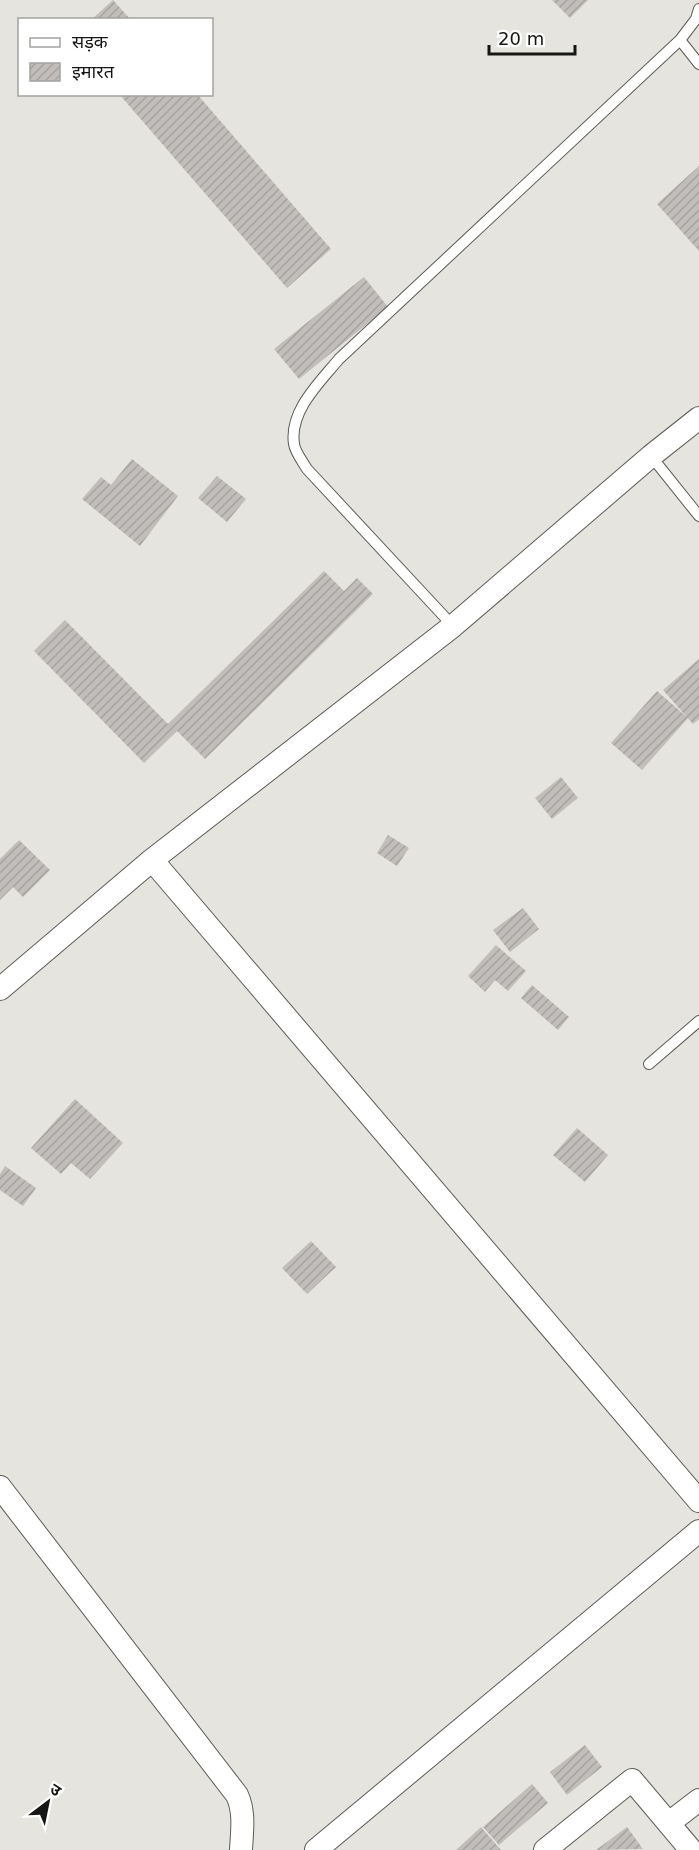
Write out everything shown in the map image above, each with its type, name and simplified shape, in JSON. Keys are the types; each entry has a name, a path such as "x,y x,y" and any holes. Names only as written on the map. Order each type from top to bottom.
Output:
{"street":[{"path":"0,989 152,860 453,626 651,456 699,418"},
{"path":"152,860 699,1501"},
{"path":"0,1487 237,1795 243,1815 241,1850"},
{"path":"316,1850 699,1531"},
{"path":"545,1850 632,1780 691,1850"},
{"path":"669,1823 699,1800"}],"lane":[{"path":"453,626 307,469 294,446 295,423 309,395 339,359 680,40 696,19 699,9"},
{"path":"680,40 699,64"},
{"path":"651,456 699,516"},
{"path":"649,1064 699,1021"}],"building":[{"path":"113,0 129,18 93,18"},
{"path":"552,0 588,0 570,18"},
{"path":"121,96 199,96 331,249 287,288"},
{"path":"699,166 699,251 657,204"},
{"path":"364,277 388,307 299,379 274,349"},
{"path":"132,459 178,496 140,546 82,499 101,477 111,485"},
{"path":"217,476 246,499 227,522 198,498"},
{"path":"324,571 344,591 357,578 373,594 205,759 177,731 144,763 34,651 65,620 168,724"},
{"path":"699,659 699,719 693,724 663,690"},
{"path":"657,691 688,718 642,770 611,743"},
{"path":"561,777 578,798 552,819 535,798"},
{"path":"388,835 409,848 397,866 377,853"},
{"path":"19,840 50,870 23,897 13,887 0,900 0,859"},
{"path":"523,908 539,929 510,952 493,930"},
{"path":"496,945 526,971 508,991 495,980 485,992 468,976"},
{"path":"532,985 569,1017 558,1030 521,998"},
{"path":"75,1099 123,1143 90,1179 71,1163 61,1174 31,1148"},
{"path":"577,1128 608,1155 585,1182 553,1155"},
{"path":"5,1166 36,1188 23,1206 0,1190 0,1174"},
{"path":"311,1241 336,1267 307,1294 282,1268"},
{"path":"585,1745 602,1767 567,1795 550,1772"},
{"path":"532,1784 548,1803 499,1845 483,1827"},
{"path":"481,1827 501,1850 456,1850"},
{"path":"627,1827 643,1849 596,1850"}]}
